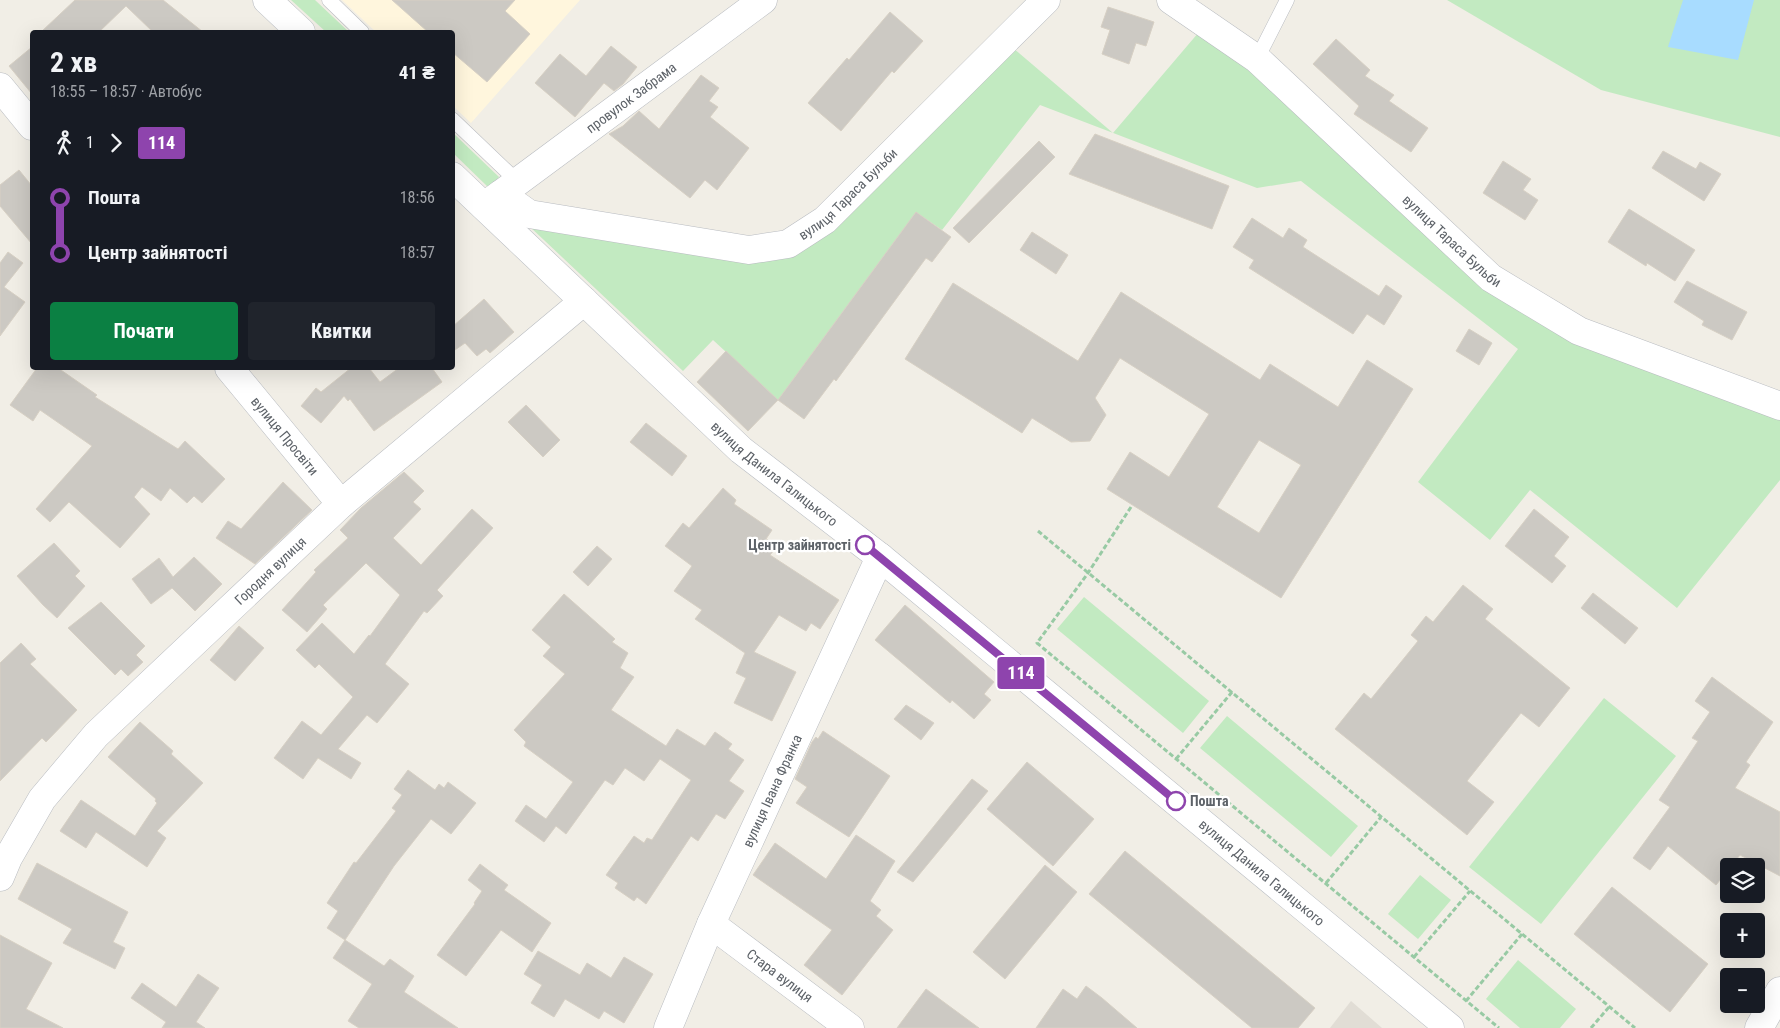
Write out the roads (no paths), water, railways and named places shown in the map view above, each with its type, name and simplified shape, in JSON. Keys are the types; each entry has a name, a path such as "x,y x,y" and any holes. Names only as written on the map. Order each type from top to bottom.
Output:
{"street":[{"path":"267,0 299,30"},
{"name":"провулок Забрама","path":"501,194 763,0"},
{"name":"вулиця Тараса Бульби","path":"501,194 529,214 749,250 788,244 825,220 1046,0"},
{"name":"вулиця Тараса Бульби","path":"1171,0 1257,59 1491,278 1579,331 1780,406"},
{"path":"0,86 30,124"},
{"path":"455,177 501,194"},
{"name":"вулиця Данила Галицького","path":"501,194 584,301 741,450 880,557 1450,1028"},
{"name":"Городня вулиця","path":"0,877 8,858 42,799 96,735 341,504 584,301"},
{"name":"вулиця Просвіти","path":"231,370 341,504"},
{"name":"вулиця Івана Франка","path":"668,1028 711,924 880,557"},
{"name":"Стара вулиця","path":"711,924 850,1028"},
{"path":"1767,1026 1780,991"}],"lane":[{"path":"328,0 360,30"},
{"path":"1257,59 1287,0"},
{"path":"455,124 501,194"}],"water":[{"path":"1683,0 1754,0 1738,60 1668,47"}],"place":[{"name":"Центр зайнятості","path":"865,545"},
{"name":"Пошта","path":"1176,801"}]}
